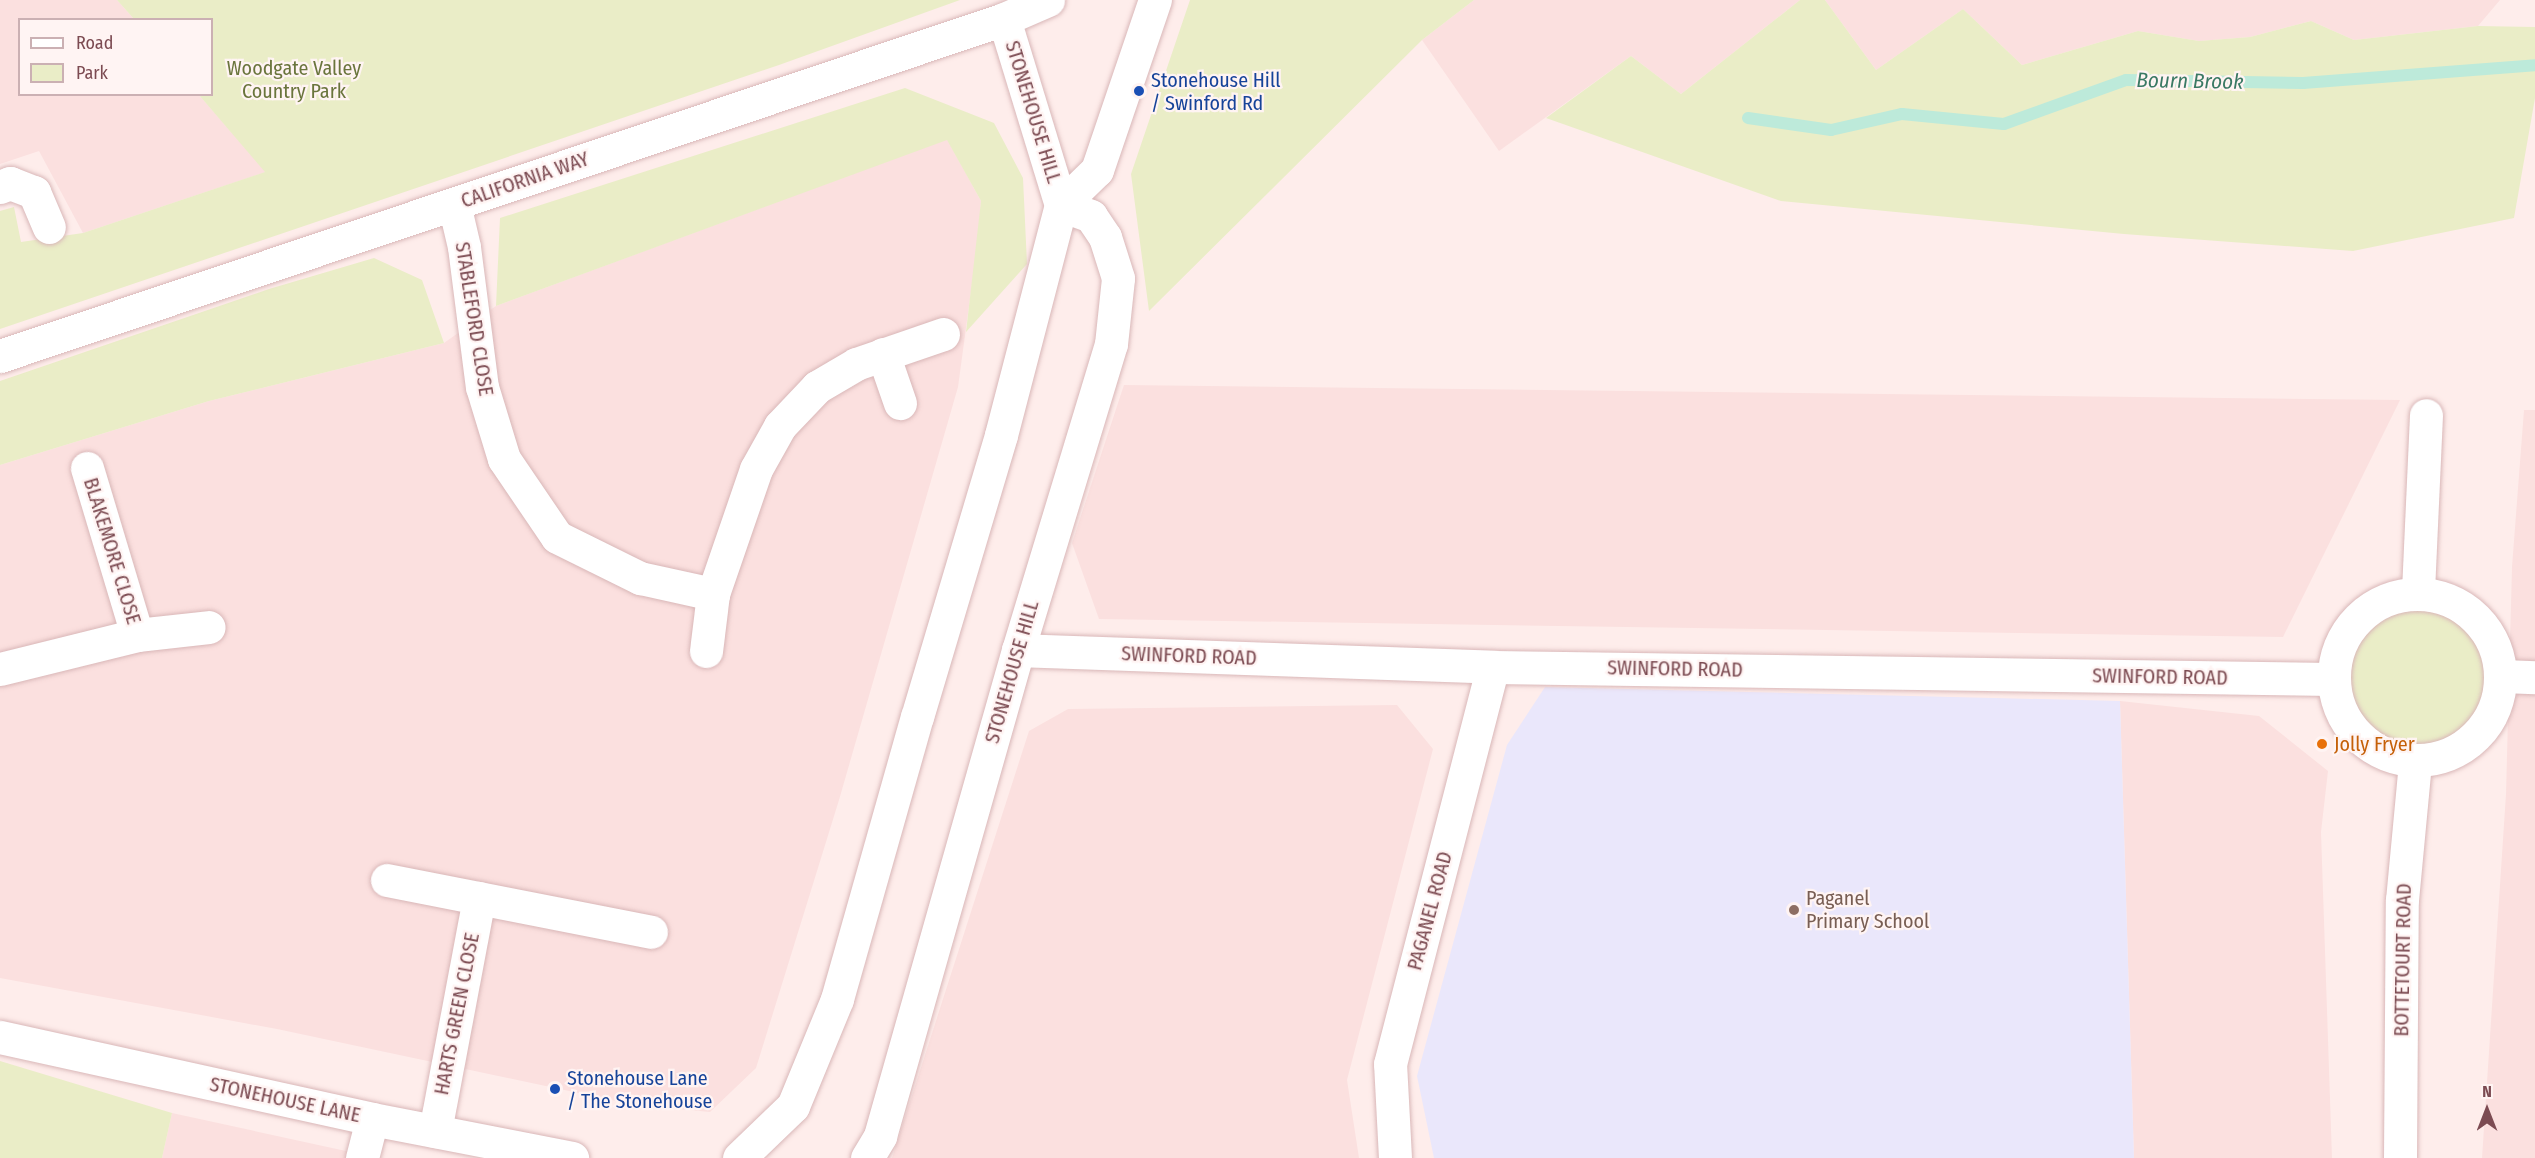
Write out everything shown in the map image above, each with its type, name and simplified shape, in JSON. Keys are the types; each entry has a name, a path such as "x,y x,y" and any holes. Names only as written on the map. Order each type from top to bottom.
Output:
{"street":[{"name":"CALIFORNIA WAY","path":"0,356 1004,19 1048,0"},
{"name":"STONEHOUSE HILL","path":"739,1158 793,1106 837,999 1001,435 1061,205 1097,170 1155,0"},
{"name":"STONEHOUSE HILL","path":"1004,19 1061,205"},
{"path":"0,187 10,183 34,192 49,227"},
{"name":"STABLEFORD CLOSE","path":"454,204 464,247 482,387 504,459 557,537 640,578 713,594"},
{"name":"STONEHOUSE HILL","path":"867,1158 880,1136 1018,650 1111,344 1118,278 1105,237 1091,216 1061,205"},
{"path":"706,651 713,594 756,469 780,426 817,387 856,364 944,334"},
{"path":"883,354 900,403"},
{"path":"2418,591 2426,416"},
{"name":"BLAKEMORE CLOSE","path":"87,468 137,635"},
{"path":"2418,591 2463,605 2488,630 2502,676 2483,730 2448,755 2415,762 2380,753 2351,731 2332,679 2346,630 2379,601 2418,591"},
{"name":"BLAKEMORE CLOSE","path":"0,669 137,635 209,627"},
{"name":"SWINFORD ROAD","path":"1018,650 1493,667 2332,679"},
{"name":"PAGANEL ROAD","path":"1395,1158 1390,1064 1493,667"},
{"path":"2502,676 2535,677"},
{"name":"BOTTETOURT ROAD","path":"2400,1158 2402,900 2415,762"},
{"path":"387,880 651,932"},
{"name":"HARTS GREEN CLOSE","path":"435,1131 480,898"},
{"name":"STONEHOUSE LANE","path":"0,1037 372,1119 572,1158"},
{"path":"362,1158 372,1119"}],"shaded area":[{"path":"0,0 117,0 133,18 18,18 18,96 200,96 266,172 83,233 39,151 0,164"},
{"path":"1474,0 1800,0 1681,94 1631,56 1499,151 1422,40"},
{"path":"1825,0 2500,0 2478,26 2354,40 2311,21 2250,37 2199,41 2138,31 2022,65 1963,9 1876,70"},
{"path":"947,139 981,201 979,232 958,387 839,800 756,1068 710,1112 635,1105 277,1029 0,978 0,465 209,401 444,343 496,306"},
{"path":"1124,385 2400,400 2283,637 1099,619 1072,543"},
{"path":"2524,410 2535,410 2535,1158 2482,1158 2506,794 2512,567"},
{"name":"Paganel Primary School","path":"1545,687 2120,701 2134,1158 1434,1158 1417,1076 1507,745"},
{"path":"2120,701 2259,716 2328,771 2321,832 2332,1158 2134,1158"},
{"path":"1397,705 1433,749 1347,1080 1359,1158 892,1158 1029,731 1068,709"},
{"path":"172,1113 378,1158 162,1158"}],"green space":[{"name":"Woodgate Valley Country Park","path":"117,0 960,0 779,65 0,329 0,211 14,207 21,242 83,233 265,172 200,96 213,96 213,18 133,18"},
{"path":"1190,0 1474,0 1422,40 1149,311 1131,174"},
{"path":"1800,0 1825,0 1876,70 1963,9 2022,65 2138,31 2199,41 2250,37 2311,21 2354,40 2478,26 2535,27 2535,98 2514,218 2353,251 2124,234 1781,201 1546,118 1631,56 1681,94"},
{"path":"905,88 994,123 1023,178 1027,264 966,332 981,201 947,140 496,306 500,218"},
{"path":"374,258 422,280 444,343 209,401 0,465 0,381 269,289"},
{"path":"2416,597 2447,603 2473,620 2490,646 2496,677 2490,708 2473,734 2447,751 2416,757 2385,751 2359,734 2342,708 2336,677 2342,646 2359,620 2385,603"},
{"path":"0,1061 172,1113 162,1158 0,1158"}],"waterway":[{"name":"Bourn Brook","path":"1748,118 1831,130 1902,114 2004,124 2126,80 2303,83 2535,65"}],"place":[{"name":"Stonehouse Hill / Swinford Rd","path":"1139,91"},
{"name":"Jolly Fryer","path":"2322,744"},
{"name":"Paganel Primary School","path":"1794,910"},
{"name":"Stonehouse Lane / The Stonehouse","path":"555,1089"}]}
